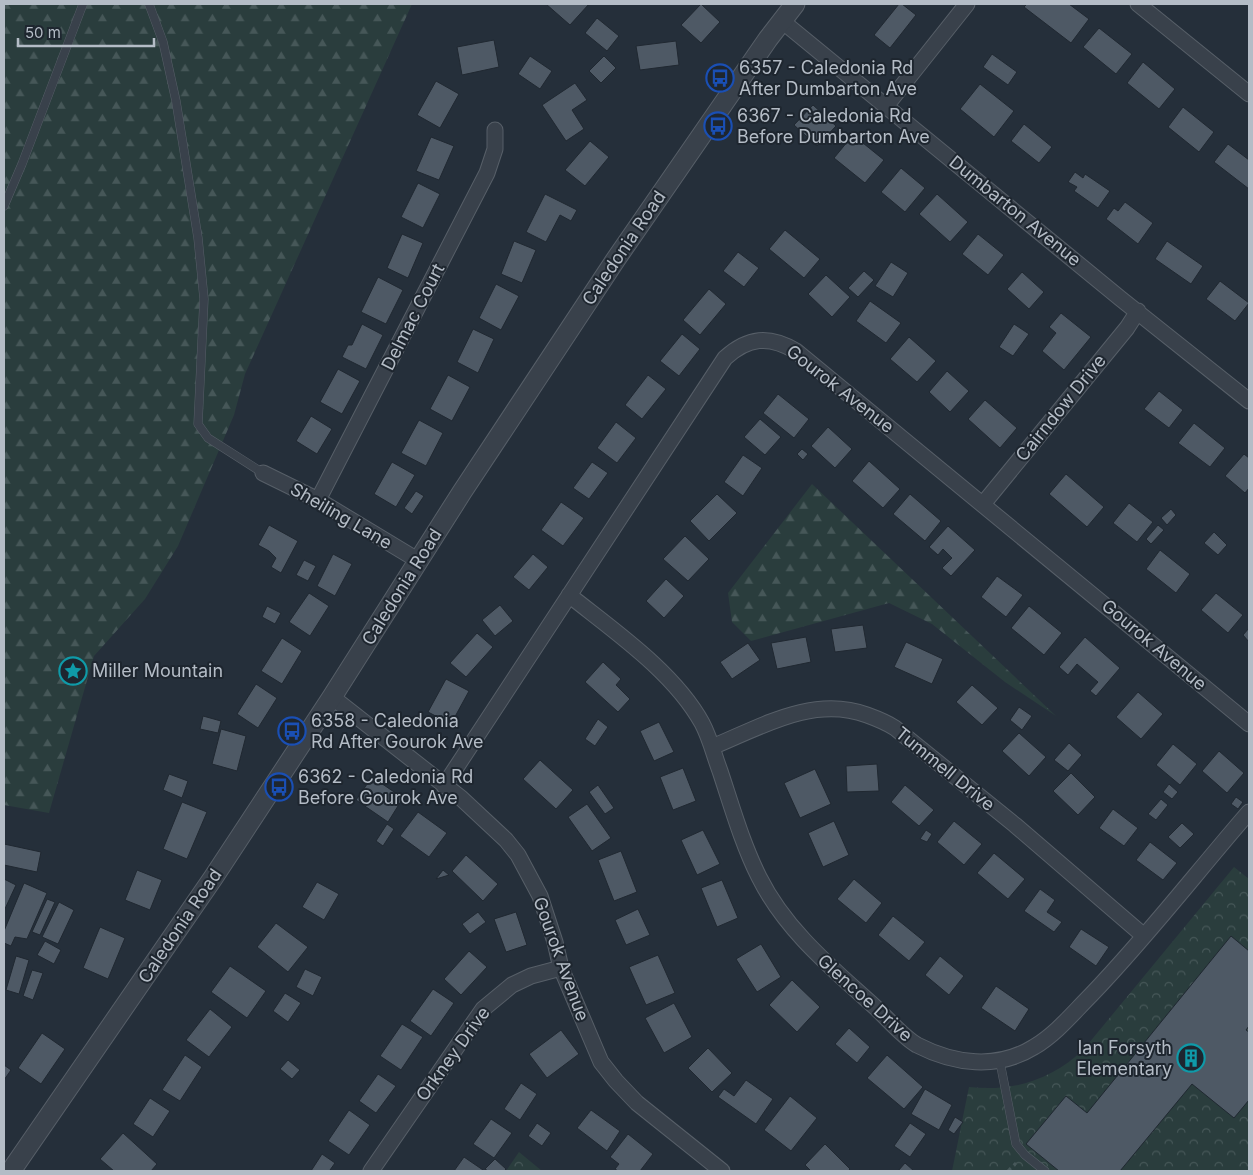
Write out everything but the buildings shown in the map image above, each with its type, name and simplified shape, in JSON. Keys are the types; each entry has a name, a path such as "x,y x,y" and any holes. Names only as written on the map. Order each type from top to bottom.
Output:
{"street":[{"name":"Caledonia Road","path":"11,1171 213,878 332,697 462,492 616,259 795,4"},
{"path":"886,106 967,4"},
{"path":"1138,4 1249,94"},
{"name":"Dumbarton Avenue","path":"782,20 1249,401"},
{"name":"Delmac Court","path":"318,500 487,173 495,149 495,130"},
{"name":"Cairndow Drive","path":"984,504 1127,328 1138,311"},
{"name":"Gourok Avenue","path":"444,786 725,358 734,349 752,342 772,341 785,344 796,352 984,504 1249,724"},
{"name":"Sheiling Lane","path":"263,473 318,500 419,560"},
{"name":"Glencoe Drive","path":"569,595 652,662 689,704 702,722 744,843 760,878 781,913 805,943 914,1044 941,1055 964,1062 1000,1062 1034,1048 1054,1033 1129,955 1249,812"},
{"name":"Gourok Avenue","path":"332,697 461,798 506,840 518,855 540,896 555,942 561,968 601,1062 637,1103 722,1171"},
{"name":"Tummell Drive","path":"712,747 794,713 810,710 839,708 880,719 895,728 1015,825 1144,936"},
{"name":"Orkney Drive","path":"371,1171 483,1008 512,985 531,976 561,968"}],"lane":[{"path":"4,206 83,4"},
{"path":"149,4 163,42 176,101 198,238 204,299 198,424 208,438 263,473"},
{"path":"1000,1062 1016,1144 1025,1155 1045,1171"}],"green space":[{"path":"4,4 412,4 245,374 234,415 178,546 145,599 94,656 49,813 4,805"},
{"path":"812,484 1056,716 1005,682 932,624 889,603 751,641 732,622 728,593"},
{"path":"1234,867 1249,879 1249,1171 952,1171 969,1087 1001,1088 1031,1082 1059,1069 1072,1060 1084,1049"},
{"path":"519,1152 542,1171 506,1171"}],"place":[{"name":"6357 - Caledonia Rd After Dumbarton Ave","path":"720,78"},
{"name":"6367 - Caledonia Rd Before Dumbarton Ave","path":"718,126"},
{"name":"Miller Mountain","path":"73,671"},
{"name":"6358 - Caledonia Rd After Gourok Ave","path":"292,731"},
{"name":"6362 - Caledonia Rd Before Gourok Ave","path":"279,787"},
{"name":"Ian Forsyth Elementary","path":"1191,1058"}]}
